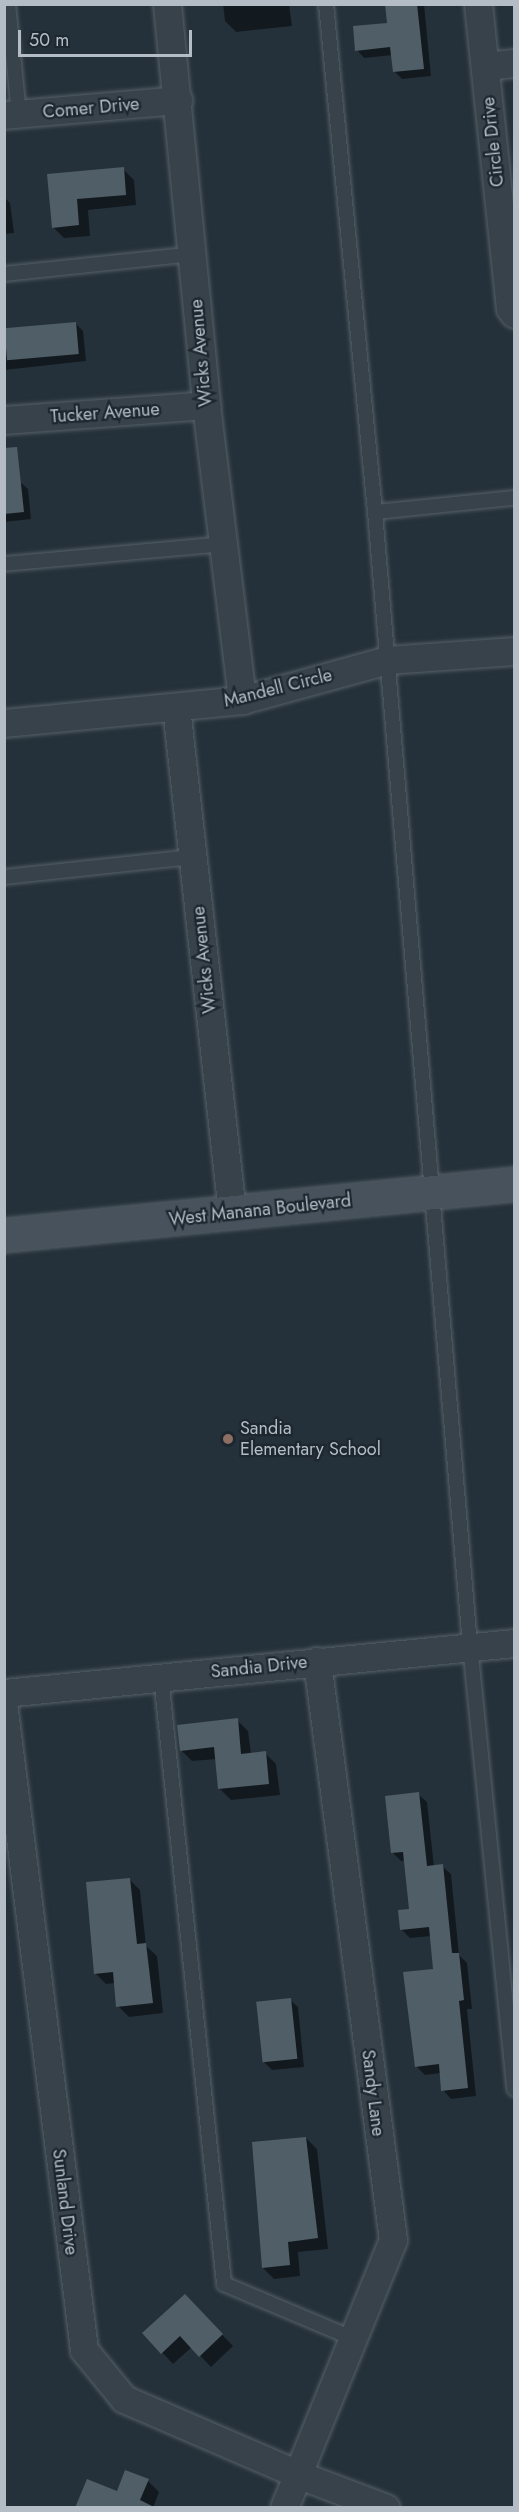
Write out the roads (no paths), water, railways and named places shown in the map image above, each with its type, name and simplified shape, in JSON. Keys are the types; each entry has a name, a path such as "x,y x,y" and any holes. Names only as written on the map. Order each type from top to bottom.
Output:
{"street":[{"name":"Wicks Avenue","path":"167,4 206,405 242,700"},
{"name":"Circle Drive","path":"478,4 510,308 514,314"},
{"path":"485,66 514,63"},
{"name":"Comer Drive","path":"12,115 178,100"},
{"name":"Tucker Avenue","path":"4,420 206,405"},
{"name":"Mandell Circle","path":"4,723 242,700 387,660 514,651"},
{"name":"Wicks Avenue","path":"176,707 232,1213"},
{"name":"West Manana Boulevard","path":"4,1235 514,1184"},
{"name":"Sandia Drive","path":"4,1693 470,1645 514,1643"},
{"name":"Sandy Lane","path":"284,2508 393,2240 317,1660"},
{"name":"Sunland Drive","path":"4,1710 84,2350 124,2399 297,2474 386,2508"}],"lane":[{"path":"8,4 12,115"},
{"path":"326,4 375,512 470,1645 514,2089"},
{"path":"4,274 193,255"},
{"path":"375,512 514,498"},
{"path":"4,564 223,544"},
{"path":"4,877 192,857"},
{"path":"160,1677 224,2284 352,2338"}],"place":[{"name":"Sandia Elementary School","path":"228,1439"}]}
